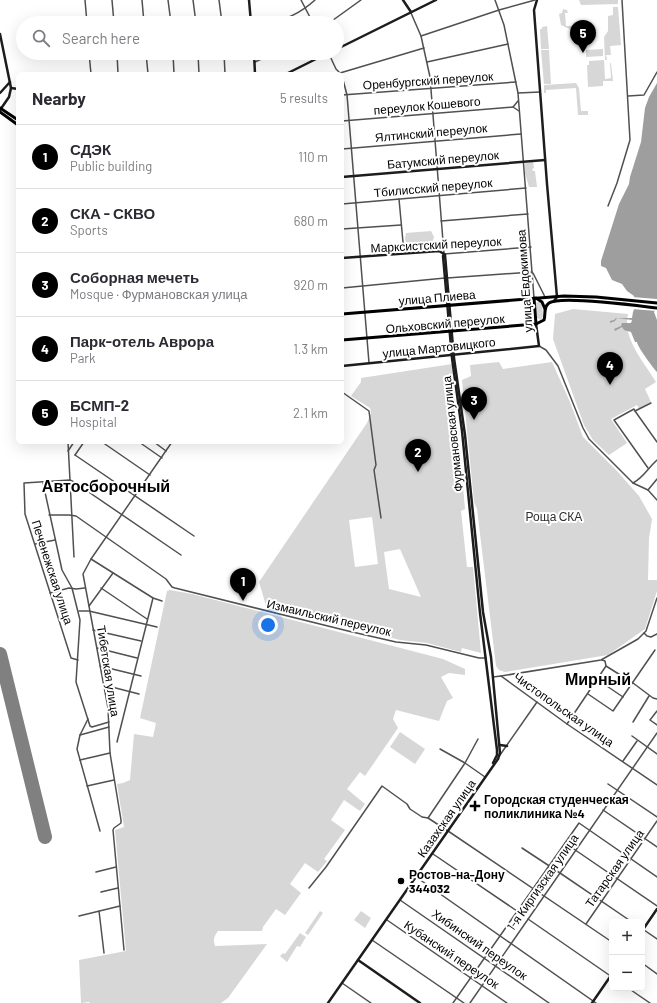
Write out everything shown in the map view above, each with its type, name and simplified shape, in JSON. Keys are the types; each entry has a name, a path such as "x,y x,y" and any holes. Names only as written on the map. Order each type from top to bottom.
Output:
{"main road":[{"path":"249,0 250,16"},
{"name":"Фурмановская улица","path":"403,0 411,12"},
{"path":"344,46 436,0"},
{"path":"536,0 534,10 556,299"},
{"path":"0,34 11,88 9,97 0,110"},
{"path":"290,72 314,60"},
{"path":"255,62 256,72"},
{"path":"9,97 6,93 1,92 10,81"},
{"path":"6,87 16,89"},
{"path":"0,110 16,119"},
{"path":"0,110 16,123"},
{"name":"Батумский переулок","path":"344,177 545,160"},
{"name":"Марксистский переулок","path":"344,258 439,251 444,254"},
{"name":"Фурмановская улица","path":"444,254 450,331 465,434 482,612"},
{"path":"545,309 549,303 556,299 577,296 657,303"},
{"path":"535,298 542,302 545,309 544,320 536,324"},
{"name":"улица Плиева","path":"344,314 535,298 556,299"},
{"name":"улица Евдокимова","path":"535,298 539,346"},
{"path":"556,299 657,308"},
{"name":"Ольховский переулок","path":"344,340 536,324"},
{"name":"улица Мартовицкого","path":"344,366 539,346"},
{"path":"482,612 491,657 500,744 498,759"},
{"path":"482,612 490,700 497,753 490,769"},
{"path":"486,658 491,657"},
{"path":"490,700 495,700"},
{"path":"500,744 507,746"},
{"name":"Казахская улица","path":"328,1003 498,759"},
{"path":"645,926 657,909"},
{"path":"358,960 420,1003"},
{"path":"594,1002 609,980"}],"street":[{"path":"85,0 86,16"},
{"path":"112,0 113,16"},
{"path":"142,0 143,16"},
{"path":"168,0 170,16"},
{"path":"193,0 195,16"},
{"path":"219,0 221,16"},
{"path":"300,0 309,16"},
{"path":"289,16 305,9 315,0"},
{"path":"339,16 361,0"},
{"name":"улица Евдокимова","path":"496,0 508,44 518,93 535,298"},
{"path":"421,36 499,10 536,0"},
{"path":"608,206 617,183 630,140 622,0"},
{"name":"Фурмановская улица","path":"411,12 421,36 431,88 444,254"},
{"path":"427,62 508,44"},
{"path":"344,73 424,48"},
{"path":"89,60 90,72"},
{"path":"117,60 118,72"},
{"path":"147,60 148,72"},
{"path":"173,60 174,72"},
{"path":"198,60 199,72"},
{"path":"224,60 225,72"},
{"path":"255,62 259,60"},
{"path":"332,60 339,72"},
{"path":"628,96 644,95 657,72"},
{"name":"Оренбургский переулок","path":"347,95 516,82"},
{"path":"344,84 347,95 350,148 370,363"},
{"path":"518,93 540,92"},
{"path":"518,101 513,107 519,111"},
{"name":"переулок Кошевого","path":"344,121 513,107"},
{"name":"Ялтинский переулок","path":"344,149 521,134"},
{"name":"Тбилисский переулок","path":"344,204 526,188"},
{"path":"399,198 404,253"},
{"path":"441,221 528,214"},
{"path":"344,230 401,225"},
{"name":"Марксистский переулок","path":"444,254 531,247"},
{"path":"344,288 446,278 532,272 545,298"},
{"name":"улица Евдокимова","path":"539,346 546,350 558,366 583,428 589,439 633,483 648,490 657,500"},
{"path":"344,393 369,411 376,465 374,470 381,518"},
{"path":"648,468 614,420 634,409 636,411 651,404"},
{"path":"636,411 657,442"},
{"path":"68,444 74,557"},
{"path":"68,450 72,444"},
{"path":"75,455 83,444"},
{"path":"105,444 150,474"},
{"path":"142,444 162,458"},
{"path":"157,444 166,451"},
{"name":"Тибетская улица","path":"124,950 113,830 121,823 121,820 110,754 108,708 82,574 171,444"},
{"path":"69,455 75,455 194,536"},
{"path":"633,483 641,478 648,468 657,460"},
{"path":"648,490 657,479"},
{"path":"109,722 92,727 90,726 76,682 80,620 79,611 72,588 62,570 42,482 70,480 74,482 181,555"},
{"name":"Печенежская улица","path":"42,482 24,483 25,514 71,658 78,660"},
{"path":"49,515 72,515"},
{"name":"Измаильский переулок","path":"72,515 76,516 166,579 172,587 396,642 426,645 479,658 486,658"},
{"path":"35,544 55,540"},
{"path":"91,559 152,598 162,601"},
{"path":"89,606 113,573"},
{"path":"50,593 72,588 85,588"},
{"path":"101,588 147,619"},
{"path":"117,742 152,598"},
{"path":"501,676 601,660 638,639 644,633 657,598"},
{"path":"79,611 90,611 157,627"},
{"path":"93,630 141,641"},
{"path":"644,633 651,637 657,634"},
{"path":"97,648 137,658"},
{"path":"588,694 613,712 656,650"},
{"path":"601,660 605,661 606,666 633,683 649,696 657,699"},
{"path":"100,666 141,676"},
{"path":"567,724 606,666"},
{"name":"Чистопольская улица","path":"493,677 501,676 567,724 656,784"},
{"path":"598,680 623,697"},
{"path":"103,684 129,690 138,694"},
{"path":"633,722 649,696"},
{"name":"Казахская улица","path":"498,759 537,702"},
{"path":"657,710 650,720 657,725"},
{"path":"88,719 80,735 77,748 100,831"},
{"path":"80,735 109,727"},
{"name":"1-я Киргизская улица","path":"470,1003 657,732"},
{"path":"632,736 657,754"},
{"path":"428,818 465,763 478,739"},
{"path":"623,761 638,740"},
{"path":"440,749 465,763 485,777"},
{"path":"80,760 110,754"},
{"path":"87,786 114,780"},
{"path":"656,784 657,780"},
{"path":"608,784 657,817"},
{"path":"309,888 326,867 382,786 407,804 410,808 448,831 609,940"},
{"path":"603,810 657,847"},
{"name":"Татарская улица","path":"586,924 657,821"},
{"path":"453,1003 579,823 657,877"},
{"path":"565,843 657,906"},
{"path":"522,848 560,872 628,919"},
{"path":"432,853 517,912"},
{"path":"96,872 116,867"},
{"path":"416,877 594,1002"},
{"path":"101,892 118,888"},
{"name":"Хибинский переулок","path":"400,900 549,1003"},
{"path":"79,916 120,906"},
{"path":"99,911 104,952"},
{"path":"528,919 609,974"},
{"name":"Кубанский переулок","path":"386,920 507,1003"},
{"path":"645,932 657,940"},
{"path":"372,940 464,1003"},
{"path":"645,965 657,974"},
{"path":"342,983 371,1003"},
{"path":"632,991 650,1003"}],"green space":[{"path":"579,0 618,0 618,4 581,5"},
{"path":"613,7 618,7 621,45 610,46 611,55 606,55 607,60 605,60 604,37 608,31 608,16 613,15"},
{"path":"563,9 567,10 568,13 565,13 566,26 578,26 579,31 574,31 561,25 559,14 562,13"},
{"path":"547,26 549,49 541,49 540,29"},
{"path":"603,49 603,56 586,57 586,50"},
{"path":"541,50 549,50 551,84 544,84"},
{"path":"604,60 605,79 611,78 611,63 613,81 603,81 603,86 588,87 587,65 589,65 589,61"},
{"path":"576,83 579,88 581,111 588,111 588,115 578,115 576,88 546,90 546,93 544,93 544,85"},
{"path":"533,162 534,168 532,169 535,171 537,187 529,187 525,173 525,164"},
{"path":"431,231 434,237 432,243 407,245 405,239 406,233"},
{"path":"537,302 541,302 542,304 543,316 541,320 537,318 535,305"},
{"path":"573,309 628,314 628,332 631,341 635,350 656,382 645,389 651,402 639,409 637,405 611,419 627,443 609,455 593,440 584,425 553,339 555,314"},
{"name":"Роща СКА","path":"499,362 503,369 552,362 570,402 583,437 617,471 639,496 652,519 649,538 648,580 657,580 657,591 645,629 608,655 505,672 499,670 496,666 477,509 474,502 462,380 471,376 470,365"},
{"path":"452,364 465,509 461,511 467,567 473,567 481,653 462,648 461,652 427,643 400,640 267,609 259,582 367,423 371,413 370,408 351,396 361,382 361,378","holes":["372,517 378,564 355,567 349,520","400,549 421,597 389,589 384,552"]},
{"path":"170,590 192,594 443,659 465,669 465,675 449,673 441,677 453,698 447,701 439,721 396,710 393,719 398,728 365,776 360,772 347,789 365,804 360,811 344,800 331,820 345,830 324,859 327,861 318,872 305,863 290,884 301,893 285,915 276,909 263,927 262,931 218,931 214,940 215,946 267,944 228,998 221,1003 81,1003 79,960 126,951 115,830 124,827 117,784 130,780 134,734 153,737 156,723 140,718 167,591"},
{"path":"400,732 425,749 415,764 390,747"},
{"path":"320,911 323,913 308,935 305,933"},
{"path":"361,911 371,918 365,928 354,920"},
{"path":"300,933 306,937 300,947 297,946 287,962 280,956 283,953 285,954"}],"shaded area":[{"path":"657,83 657,307 654,312 657,320 657,372 642,352 637,342 635,342 631,332 624,330 622,327 615,331 614,329 621,326 622,323 631,323 632,320 617,318 632,318 636,304 634,296 627,291 622,284 612,280 606,268 601,266 601,261 619,204 629,184 641,142 645,108"},
{"path":"617,318 615,321 610,323 610,321"}],"pier":[{"path":"632,297 657,299 657,311 632,309 634,304"}],"runway":[{"path":"0,654 45,837"}],"place":[{"name":"БСМП-2","path":"583,53"},
{"name":"Парк-отель Аврора","path":"610,385"},
{"name":"Соборная мечеть","path":"474,420"},
{"name":"СКА - СКВО","path":"418,472"},
{"name":"СДЭК","path":"243,601"},
{"name":"Городская студенческая поликлиника №4","path":"475,806"},
{"name":"Ростов-на-Дону 344032","path":"401,881"}],"district":[{"name":"Автосборочный","path":"106,485"},
{"name":"Мирный","path":"598,678"}]}
